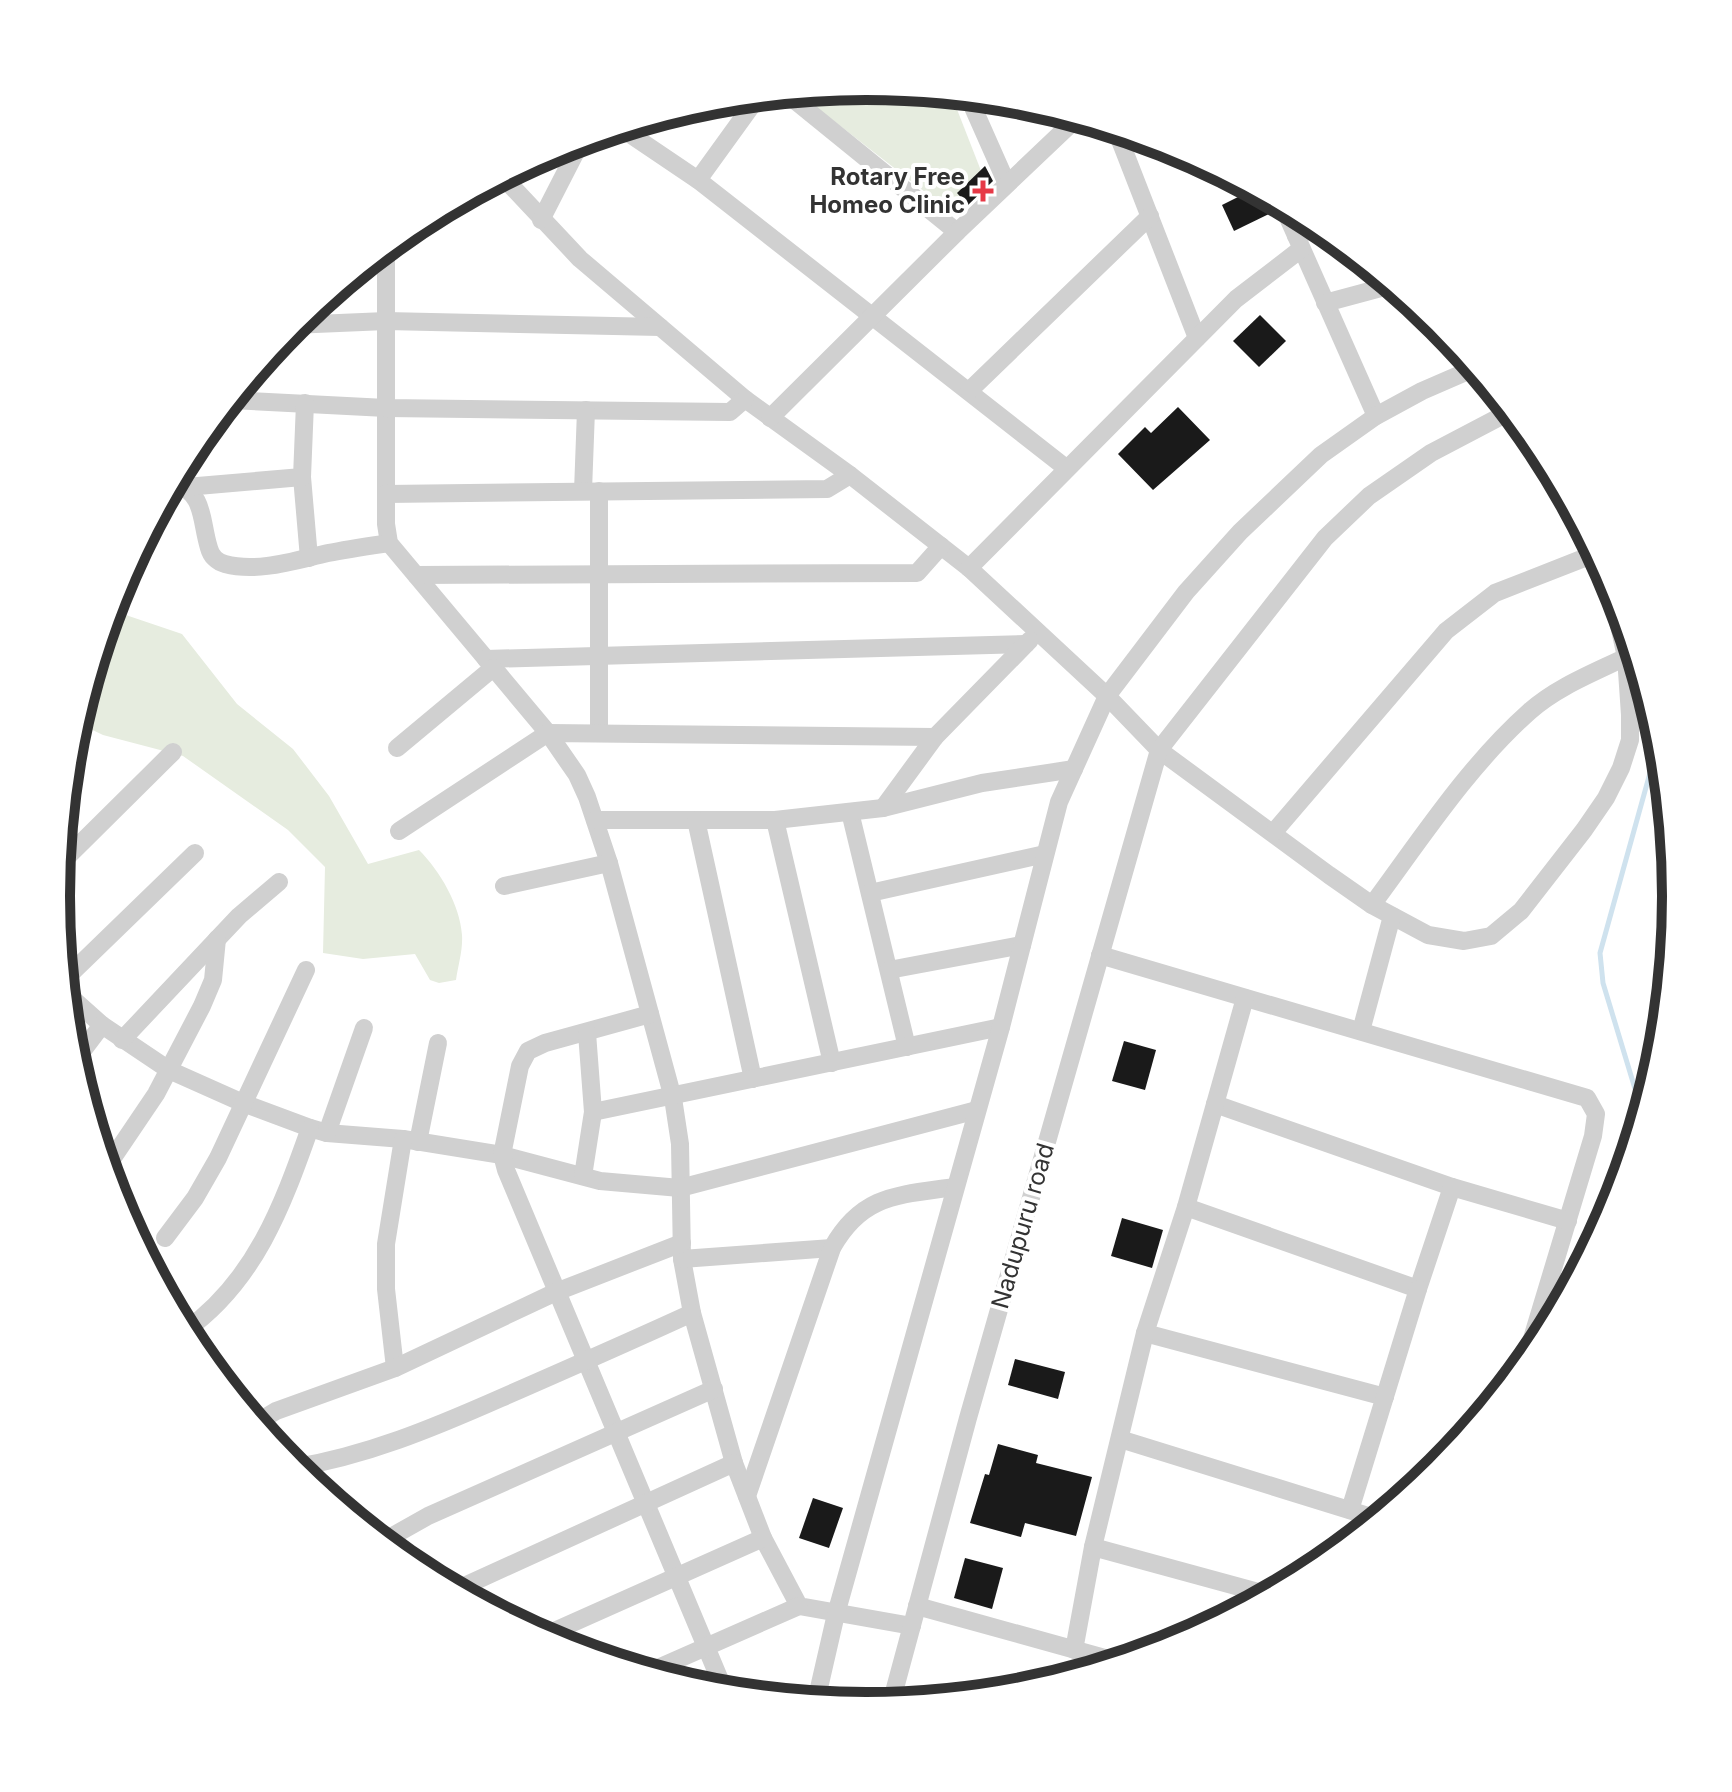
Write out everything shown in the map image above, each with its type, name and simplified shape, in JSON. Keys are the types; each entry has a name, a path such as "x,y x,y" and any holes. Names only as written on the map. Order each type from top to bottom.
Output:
{"street":[{"path":"799,103 957,232"},
{"path":"973,107 1007,184"},
{"path":"698,180 749,109"},
{"path":"770,418 1068,126"},
{"path":"632,135 698,180 1066,468"},
{"path":"1121,142 1197,338"},
{"path":"541,220 574,156"},
{"path":"509,184 580,259 745,399 850,475 969,568 1032,638 1107,696 1159,750 1372,905 1428,935 1464,941 1491,936 1521,911 1591,819 1621,768 1630,740 1626,661"},
{"path":"969,391 1150,216"},
{"path":"1290,223 1376,416"},
{"path":"969,568 1236,299 1309,235"},
{"path":"386,261 386,494 389,543 548,733 577,775 595,820 673,1098 680,1144 682,1251 692,1313 734,1463 763,1538 799,1606"},
{"path":"1325,303 1380,288"},
{"path":"313,324 386,321 660,327"},
{"path":"814,1690 1001,1027 1059,802 1107,696 1186,592 1240,532 1321,455 1376,416 1465,372"},
{"path":"243,400 386,408 730,412 745,399"},
{"path":"305,403 302,477 309,558"},
{"path":"586,410 600,574 599,733"},
{"path":"1159,750 1325,538 1369,496 1431,453 1501,416"},
{"path":"386,494 827,489 850,475"},
{"path":"186,484 302,477"},
{"path":"183,488 200,508 213,557 223,564 266,565 389,543"},
{"path":"416,575 917,573 941,546"},
{"path":"1273,833 1446,631 1495,593 1586,557"},
{"path":"397,748 490,664 600,656 1032,638"},
{"path":"883,808 935,737 1032,638"},
{"path":"1372,905 1471,773 1531,710 1566,686 1625,657"},
{"path":"399,831 548,733 935,737"},
{"name":"Nadupuru road","path":"894,1691 968,1418 1159,750"},
{"path":"72,852 173,752"},
{"path":"595,820 775,820 883,808 982,783 1074,769"},
{"path":"850,812 907,1047"},
{"path":"696,820 753,1079"},
{"path":"775,820 832,1063"},
{"path":"74,970 195,853"},
{"path":"870,893 1045,854"},
{"path":"504,886 609,863"},
{"path":"122,1040 239,916 279,882"},
{"path":"1361,1031 1392,916"},
{"path":"114,1156 169,1070 213,980 217,939"},
{"path":"889,970 1022,945"},
{"path":"1100,955 1587,1098 1596,1114 1593,1136 1536,1324"},
{"path":"165,1238 211,1172 306,970"},
{"path":"1074,1650 1093,1547 1145,1333 1186,1207 1245,998"},
{"path":"77,1003 122,1040 169,1070 243,1103 319,1130 502,1155 600,1181 680,1188 977,1110"},
{"path":"650,1014 545,1043 528,1051 520,1066 502,1155 556,1292 719,1678"},
{"path":"85,1048 102,1025"},
{"path":"593,1112 673,1098 1001,1027"},
{"path":"195,1323 219,1305 263,1243 319,1130 364,1028"},
{"path":"583,1176 593,1112 587,1033"},
{"path":"395,1368 386,1289 386,1244 410,1141 438,1043"},
{"path":"1215,1104 1452,1187 1568,1221"},
{"path":"747,1496 832,1248 844,1227 862,1210 904,1194 955,1187"},
{"path":"1350,1510 1452,1187"},
{"path":"1186,1207 1418,1289"},
{"path":"265,1418 395,1368 556,1292 682,1251 832,1248"},
{"path":"310,1465 381,1447 586,1362 692,1313"},
{"path":"1145,1333 1385,1397"},
{"path":"393,1536 428,1516 714,1389"},
{"path":"1120,1439 1366,1515"},
{"path":"467,1585 734,1463"},
{"path":"558,1630 763,1538"},
{"path":"1093,1547 1253,1591"},
{"path":"663,1666 799,1606 912,1626"},
{"path":"917,1606 1099,1657"}],"shaded area":[{"path":"866,100 956,106 985,181 952,213 810,102"},
{"path":"122,614 182,634 237,704 293,749 329,796 368,864 419,850 434,868 453,900 460,924 462,941 456,980 439,983 430,980 415,954 363,959 323,953 325,867 288,830 183,756 103,735 88,728"}],"building":[{"path":"985,166 993,181 968,205 957,193"},
{"path":"1242,195 1273,212 1234,231 1222,205"},
{"path":"1260,315 1286,341 1259,367 1233,341"},
{"path":"1178,407 1210,440 1153,490 1118,454 1145,427 1151,433"},
{"path":"1124,1041 1156,1050 1145,1090 1112,1081"},
{"path":"1122,1218 1163,1230 1152,1268 1111,1256"},
{"path":"1015,1359 1065,1372 1058,1399 1008,1385"},
{"path":"998,1444 1038,1455 1036,1463 1092,1477 1076,1536 1025,1523 1021,1537 970,1523"},
{"path":"813,1498 843,1508 829,1548 799,1538"},
{"path":"965,1558 1003,1568 992,1609 954,1598"}],"waterway":[{"path":"1637,1095 1603,983 1600,953 1651,768"}],"place":[{"name":"Rotary Free Homeo Clinic","path":"983,191"}]}
